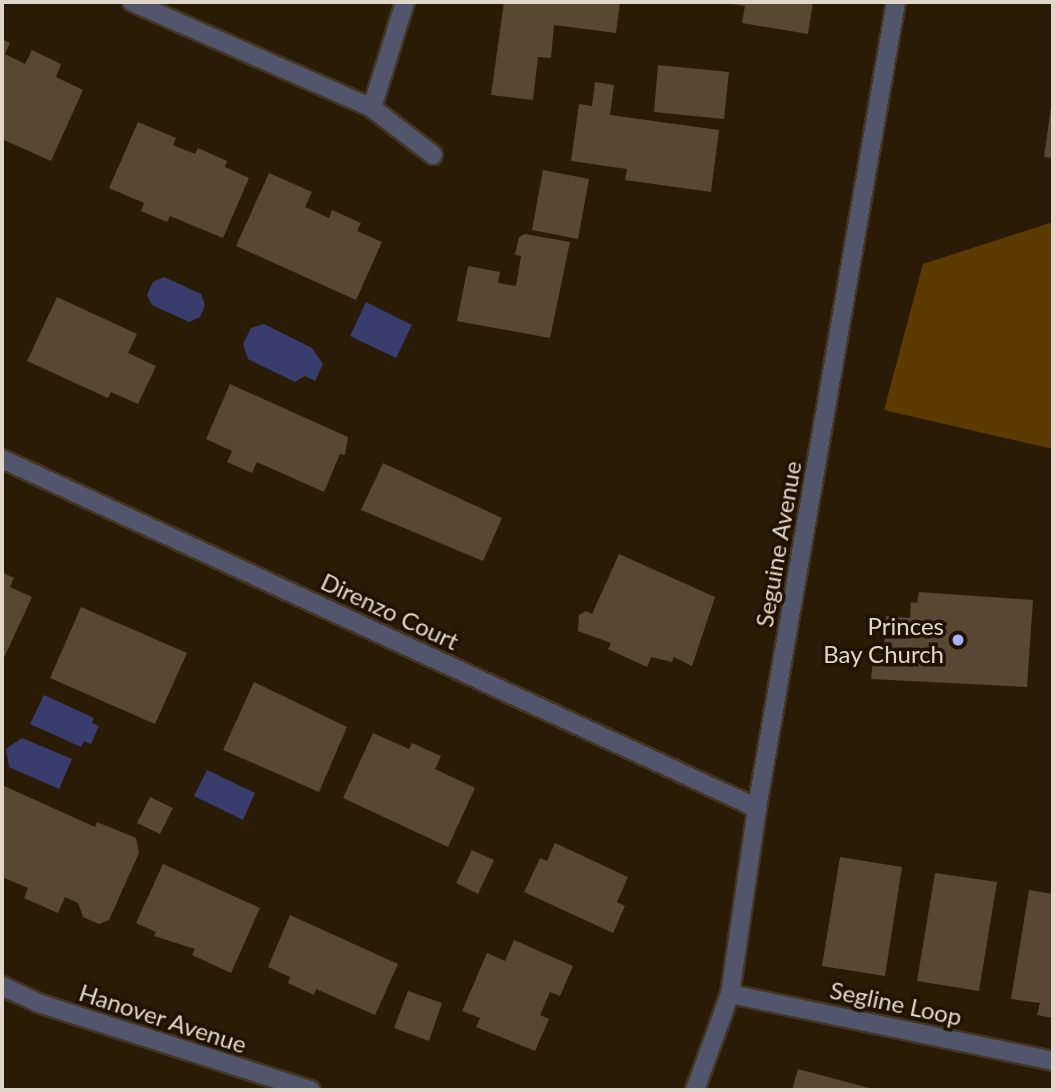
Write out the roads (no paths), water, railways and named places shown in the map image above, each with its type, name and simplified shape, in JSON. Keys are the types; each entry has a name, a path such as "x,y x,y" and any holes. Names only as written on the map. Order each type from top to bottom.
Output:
{"street":[{"path":"132,2 372,108 433,155"},
{"path":"372,108 405,2"},
{"name":"Seguine Avenue","path":"695,1090 730,994 757,808 896,2"},
{"name":"Direnzo Court","path":"2,459 757,808"},
{"name":"Hanover Avenue","path":"2,986 38,1003 310,1090"},
{"name":"Segline Loop","path":"730,994 1053,1061"}],"water":[{"path":"164,277 201,294 205,305 200,317 189,322 152,305 147,295 153,282"},
{"path":"366,302 412,325 396,358 350,336"},
{"path":"264,324 312,348 323,364 315,381 305,376 295,382 248,359 243,344 251,328"},
{"path":"44,695 94,718 92,723 99,726 91,744 84,741 81,747 30,724"},
{"path":"22,738 72,759 59,789 9,767 6,749"},
{"path":"207,770 255,793 243,820 194,796"}],"place":[{"name":"Princes Bay Church","path":"958,640"}]}
